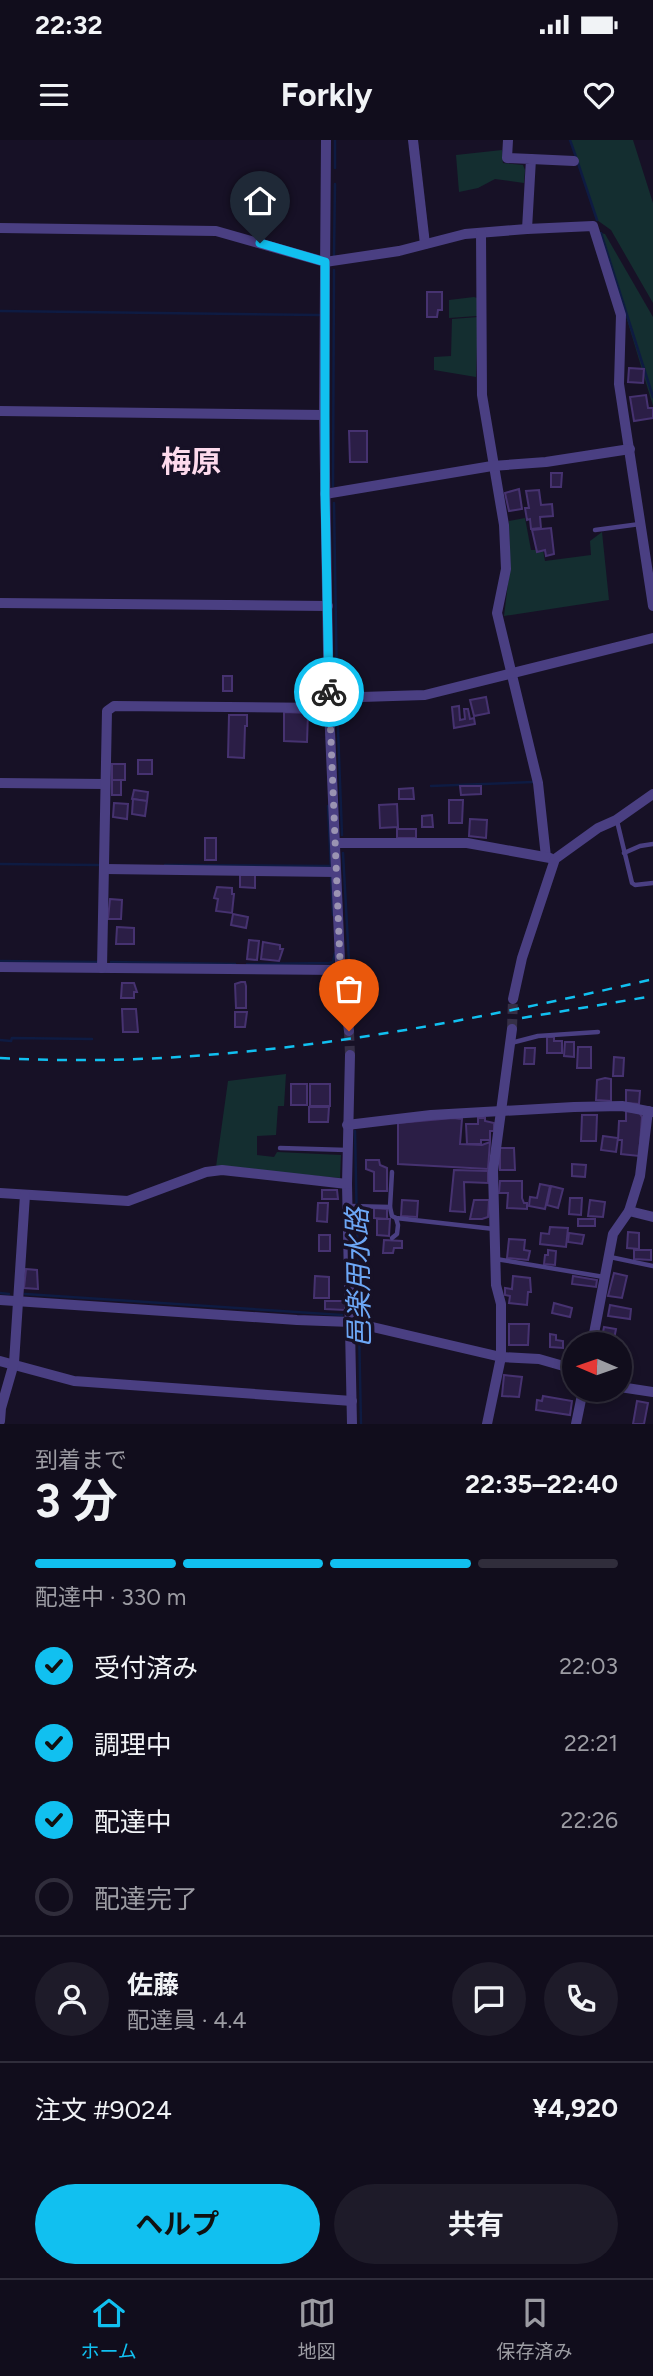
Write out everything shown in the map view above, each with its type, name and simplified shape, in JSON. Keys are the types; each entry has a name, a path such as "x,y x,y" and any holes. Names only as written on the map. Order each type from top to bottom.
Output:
{"street":[{"path":"326,140 324,415 329,703 341,970 349,1031"},
{"path":"413,140 425,244"},
{"path":"508,140 507,158 574,161"},
{"path":"527,229 531,159"},
{"path":"0,228 216,231 325,262 399,251 465,234 587,225 594,228 621,315 618,384 653,606"},
{"path":"481,233 482,395 504,525 506,569 498,612 538,783 550,858 548,885 522,958 513,999"},
{"path":"0,411 324,415"},
{"path":"325,494 492,466 546,462 630,449"},
{"path":"0,603 328,606"},
{"path":"102,968 106,714 110,708 329,703 425,695 653,638"},
{"path":"0,783 105,784"},
{"path":"335,843 467,844 550,858 616,820 653,794"},
{"path":"105,869 336,872"},
{"path":"0,967 341,970"},
{"path":"487,1424 501,1357 501,1304 496,1285 493,1171 512,1029"},
{"path":"351,1055 347,1184 352,1424"},
{"path":"348,1125 431,1115 501,1111 622,1106 651,1111 640,1175 629,1212 613,1234 594,1332"},
{"path":"0,1193 128,1201 206,1172 222,1170 347,1184"},
{"path":"0,1421 13,1363 25,1195"},
{"path":"629,1212 653,1217"},
{"path":"0,1300 351,1321 501,1357 539,1359 562,1366"},
{"path":"0,1360 74,1381 352,1401"},
{"path":"632,1389 653,1392"},
{"path":"576,1424 581,1402"}],"lane":[{"path":"595,530 641,524"},
{"path":"616,820 632,883 653,883"},
{"path":"624,853 653,844"},
{"path":"510,1043 537,1036 598,1032"},
{"path":"280,1147 347,1150"},
{"path":"392,1172 392,1216 494,1229"},
{"path":"348,1206 390,1207"},
{"path":"392,1238 397,1234 396,1218"},
{"path":"609,1257 653,1266"},
{"path":"496,1259 605,1277"}],"green space":[{"path":"570,140 633,140 653,203 653,303 611,230 597,220"},
{"path":"502,150 503,163 523,165 524,183 495,179 478,188 459,192 456,155"},
{"path":"601,233 605,234 653,317 653,406"},
{"path":"477,298 477,316 449,318 449,300"},
{"path":"478,317 476,377 434,370 434,357 451,356 452,319"},
{"path":"525,518 531,550 543,550 545,561 591,555 590,541 602,532 609,600 504,616 510,567 509,521"},
{"path":"286,1074 284,1106 278,1106 276,1135 257,1136 257,1155 274,1157 277,1152 341,1155 340,1178 216,1167 228,1081"}],"building":[{"path":"427,292 442,292 442,310 438,310 437,317 427,317"},
{"path":"629,368 644,369 643,383 628,382"},
{"path":"646,395 648,408 653,408 653,418 634,421 630,397"},
{"path":"349,431 367,431 367,462 350,462"},
{"path":"551,473 562,473 561,487 551,487"},
{"path":"519,489 522,509 509,511 505,493"},
{"path":"539,490 541,505 552,504 553,516 540,517 541,528 531,529 525,508 529,508 526,491"},
{"path":"551,528 554,554 546,556 545,550 537,552 532,530"},
{"path":"223,676 232,676 232,691 223,691"},
{"path":"486,697 489,713 474,716 470,700"},
{"path":"459,706 460,720 465,719 464,709 468,709 470,719 474,718 475,724 454,728 452,707"},
{"path":"284,712 308,713 307,742 284,741"},
{"path":"229,715 247,715 244,758 228,757"},
{"path":"138,760 152,760 152,774 138,774"},
{"path":"112,764 125,764 125,780 112,780"},
{"path":"112,780 121,780 121,795 112,795"},
{"path":"460,786 481,786 481,794 461,795"},
{"path":"413,788 414,799 399,799 399,789"},
{"path":"134,790 148,792 147,801 132,799"},
{"path":"133,799 147,801 145,816 132,814"},
{"path":"449,800 463,800 462,823 449,823"},
{"path":"114,803 128,804 127,819 113,817"},
{"path":"397,804 398,827 380,828 379,805"},
{"path":"432,815 433,827 422,827 422,816"},
{"path":"470,819 487,820 486,838 469,836"},
{"path":"397,829 416,829 416,838 397,838"},
{"path":"205,838 216,838 216,860 205,860"},
{"path":"240,875 255,875 255,888 240,887"},
{"path":"217,887 232,888 232,913 216,911 218,899 214,898"},
{"path":"110,899 122,900 121,919 108,919"},
{"path":"233,914 248,917 246,928 231,925"},
{"path":"117,927 134,928 134,944 116,944"},
{"path":"249,940 259,941 257,960 247,959"},
{"path":"263,942 280,945 280,949 283,949 279,961 261,959"},
{"path":"245,982 246,986 246,1008 236,1008 235,984"},
{"path":"122,983 134,983 137,992 134,992 134,998 121,998"},
{"path":"122,1009 136,1009 138,1032 123,1032"},
{"path":"235,1012 247,1012 245,1027 235,1027"},
{"path":"547,1037 562,1041 562,1053 547,1053"},
{"path":"565,1042 574,1042 574,1057 564,1056"},
{"path":"578,1047 591,1047 591,1068 577,1068"},
{"path":"525,1048 535,1048 534,1064 524,1064"},
{"path":"614,1057 624,1058 623,1076 613,1076"},
{"path":"611,1079 611,1101 596,1100 597,1080"},
{"path":"291,1084 307,1084 307,1105 291,1105"},
{"path":"310,1084 330,1084 330,1106 310,1106"},
{"path":"626,1090 640,1091 639,1104 626,1103"},
{"path":"309,1107 329,1107 328,1122 309,1122"},
{"path":"626,1111 639,1112 642,1117 639,1156 621,1154 622,1140 618,1140 619,1121 626,1121"},
{"path":"582,1115 597,1115 596,1141 581,1141"},
{"path":"478,1118 494,1123 494,1131 490,1131 490,1140 481,1140 481,1144 467,1144 466,1124 478,1124"},
{"path":"462,1119 460,1144 482,1145 490,1142 488,1169 398,1164 398,1123"},
{"path":"603,1136 618,1138 616,1152 601,1150"},
{"path":"500,1148 514,1148 515,1170 500,1170"},
{"path":"366,1160 379,1160 380,1165 387,1168 387,1191 374,1191 374,1172 366,1169"},
{"path":"572,1164 586,1165 585,1177 572,1176"},
{"path":"454,1170 488,1171 488,1183 464,1182 465,1212 450,1211"},
{"path":"500,1181 522,1181 522,1198 524,1203 527,1203 527,1209 507,1208 508,1193 499,1193"},
{"path":"540,1184 550,1186 545,1209 529,1206 530,1197 537,1198"},
{"path":"551,1186 563,1189 558,1208 547,1205"},
{"path":"322,1190 337,1190 338,1199 322,1199"},
{"path":"570,1198 582,1198 581,1215 569,1214"},
{"path":"402,1200 418,1201 417,1217 401,1216"},
{"path":"474,1200 489,1200 488,1217 470,1219"},
{"path":"590,1200 605,1202 603,1217 588,1216"},
{"path":"318,1203 328,1203 327,1222 317,1221"},
{"path":"374,1208 387,1209 387,1219 374,1218"},
{"path":"377,1219 390,1219 389,1236 377,1235"},
{"path":"578,1219 595,1219 595,1226 578,1226"},
{"path":"550,1227 568,1228 566,1247 540,1244 541,1233 549,1234"},
{"path":"628,1232 639,1233 639,1249 627,1248"},
{"path":"569,1233 584,1235 582,1244 568,1242"},
{"path":"319,1235 330,1235 330,1251 319,1251"},
{"path":"509,1239 525,1240 524,1250 530,1251 528,1260 507,1258"},
{"path":"384,1240 402,1241 402,1248 394,1248 393,1253 383,1253"},
{"path":"548,1250 556,1251 555,1265 544,1264"},
{"path":"634,1250 651,1250 651,1260 634,1259"},
{"path":"26,1269 37,1270 38,1289 24,1288"},
{"path":"614,1273 627,1276 622,1298 608,1296"},
{"path":"315,1276 329,1277 329,1298 314,1298"},
{"path":"513,1276 530,1278 531,1292 528,1292 527,1305 509,1303 510,1296 505,1295 505,1288 512,1289"},
{"path":"573,1276 597,1280 596,1287 572,1284"},
{"path":"325,1301 345,1301 345,1310 325,1309"},
{"path":"554,1303 572,1308 570,1317 552,1313"},
{"path":"610,1305 631,1309 630,1319 608,1316"},
{"path":"509,1324 529,1324 528,1345 509,1345"},
{"path":"604,1327 616,1329 615,1332 603,1332"},
{"path":"550,1334 556,1335 556,1340 562,1341 562,1348 550,1347"},
{"path":"504,1375 522,1377 519,1397 502,1396"},
{"path":"543,1396 572,1402 570,1415 536,1410 537,1400 542,1401"},
{"path":"637,1401 648,1403 644,1424 633,1424"}],"waterway":[{"name":"邑楽用水路","path":"335,140 335,168"},
{"path":"570,140 576,157"},
{"path":"578,163 597,220"},
{"name":"邑楽用水路","path":"334,255 335,184"},
{"path":"601,233 653,397"},
{"name":"邑楽用水路","path":"333,486 334,270"},
{"path":"0,311 319,315"},
{"name":"邑楽用水路","path":"334,503 337,688"},
{"name":"邑楽用水路","path":"337,703 342,835"},
{"path":"431,786 533,782"},
{"path":"328,806 331,870"},
{"name":"邑楽用水路","path":"343,853 349,962"},
{"path":"0,864 98,865"},
{"path":"165,865 330,866"},
{"path":"331,876 333,915"},
{"path":"247,964 329,963 333,962 335,953"},
{"path":"0,961 97,962"},
{"path":"111,962 235,964"},
{"path":"0,1040 92,1039"},
{"name":"邑楽用水路","path":"355,1131 361,1424"},
{"path":"0,1293 9,1294"},
{"path":"25,1294 342,1315"}],"tunnel":[{"path":"512,1029 513,999"},
{"path":"349,1031 350,1055"}],"railway":[{"path":"0,1058 165,1058 329,1042 491,1014 653,979"},
{"path":"522,1018 653,996"}],"way so far":[{"path":"329,692 340,961 349,1031"}],"district":[{"name":"梅原","path":"191,461"}],"route":[{"path":"260,243 325,262 325,494 329,692"}]}
